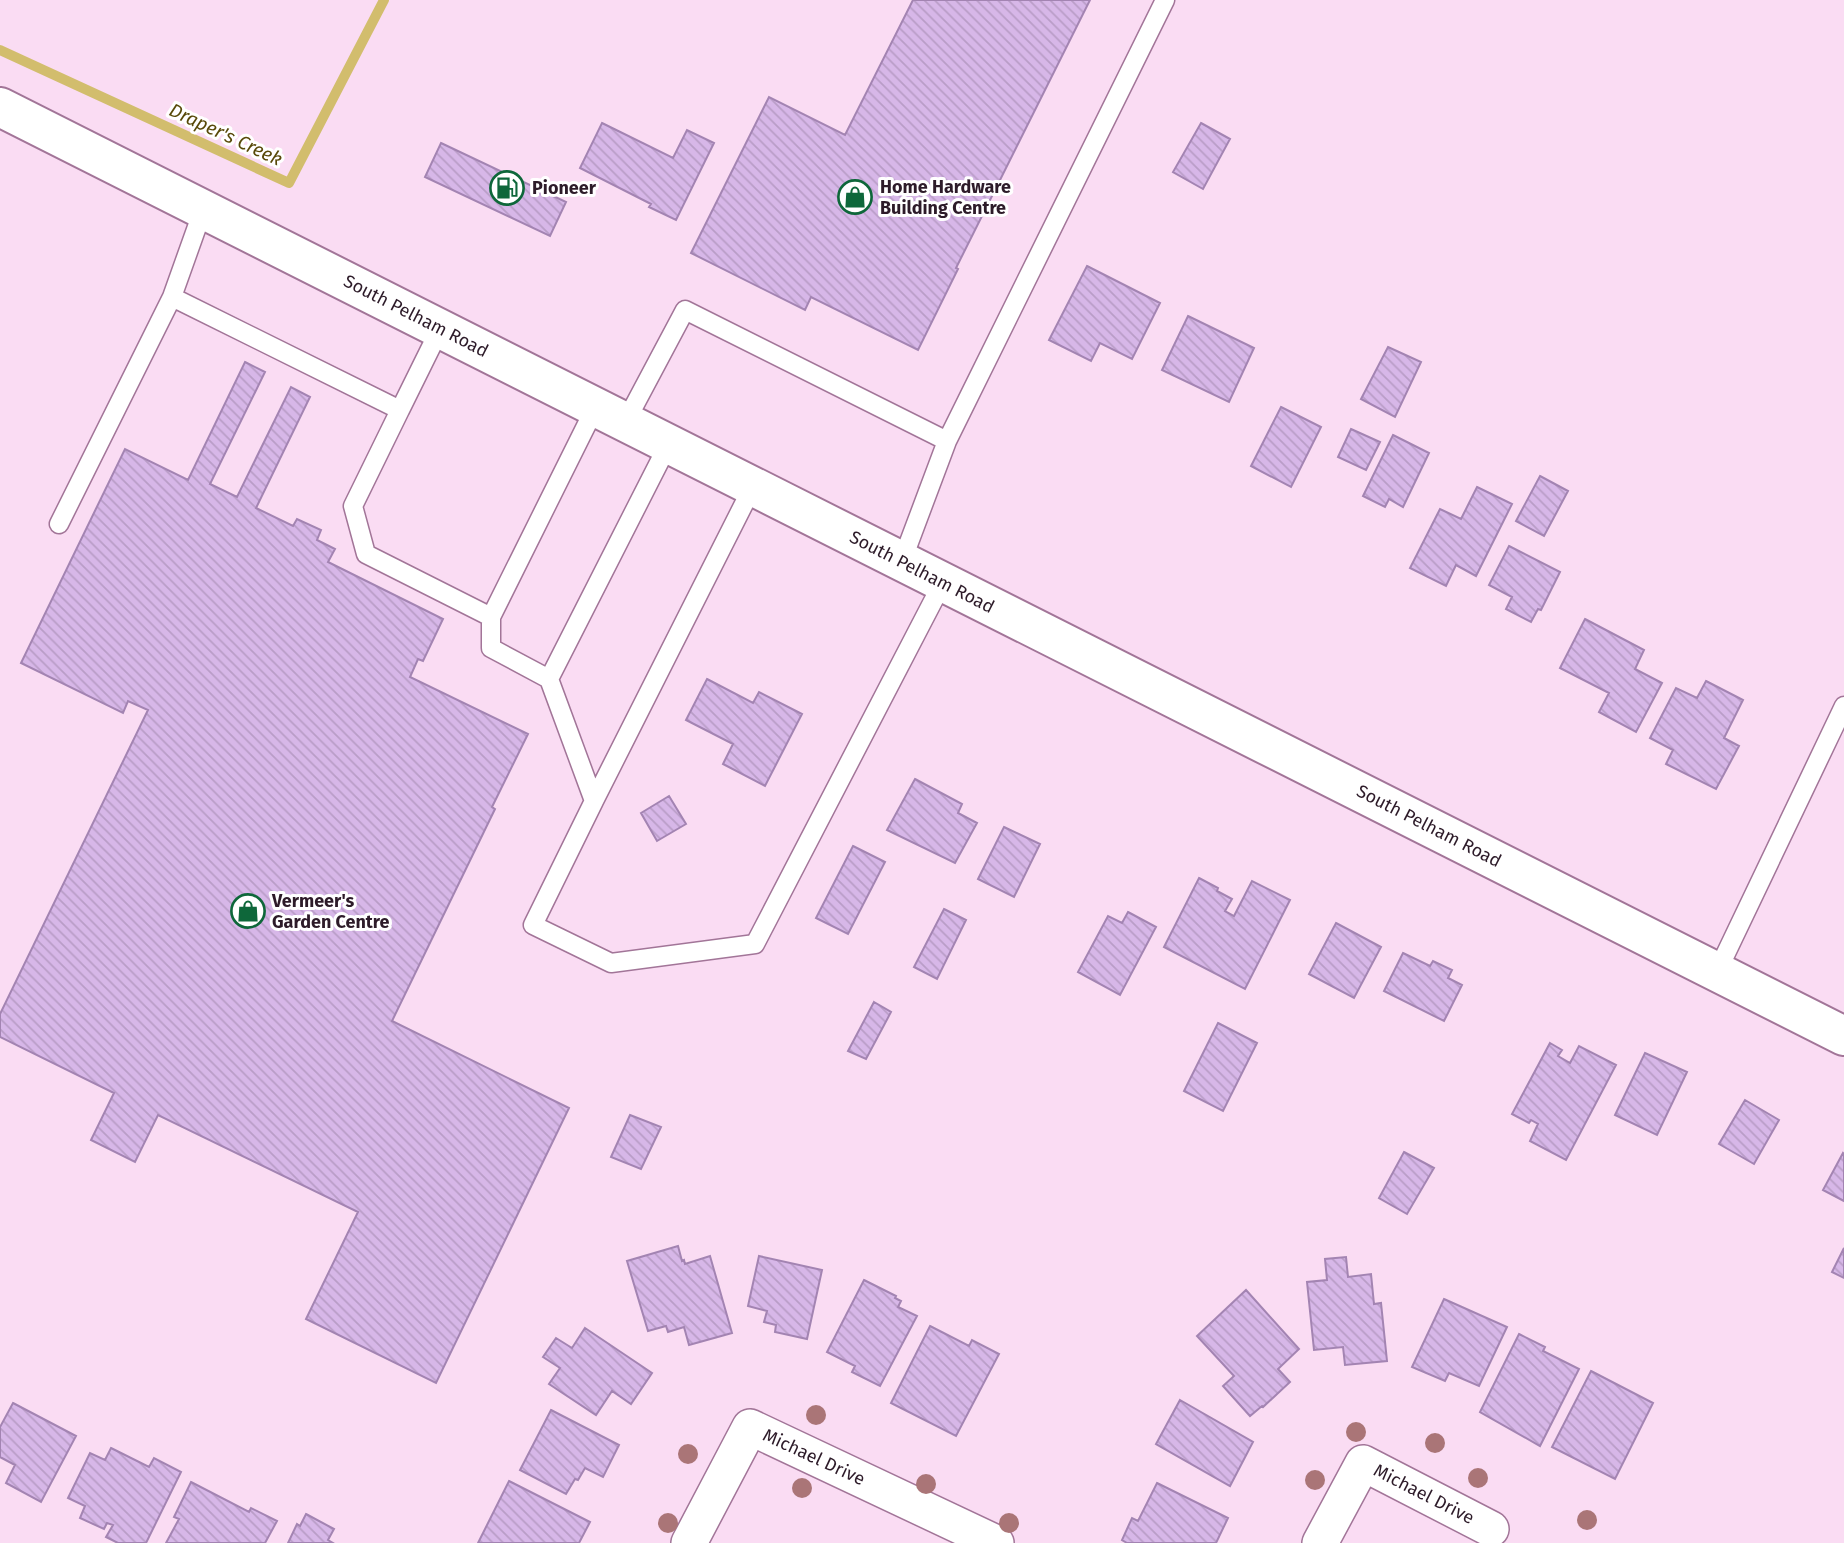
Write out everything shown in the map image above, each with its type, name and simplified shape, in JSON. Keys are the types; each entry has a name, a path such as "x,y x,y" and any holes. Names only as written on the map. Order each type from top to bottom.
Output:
{"main road":[{"name":"South Pelham Road","path":"0,107 1844,1036"}],"street":[{"name":"Michael Drive","path":"689,1543 750,1427 996,1543"},
{"name":"Michael Drive","path":"1320,1543 1363,1463 1491,1529"}],"lane":[{"path":"902,561 947,441 1165,0"},
{"path":"58,524 172,297 203,210"},
{"path":"172,297 400,410"},
{"path":"594,800 549,679 491,648 491,617 611,414 685,310 947,441"},
{"path":"440,329 353,506 366,554 491,617"},
{"path":"549,679 670,443"},
{"path":"753,486 533,925 611,963 755,944 943,582"},
{"path":"1717,972 1844,706"}],"building":[{"name":"Home Hardware Building Centre","path":"913,0 1090,0 918,350 811,297 805,310 691,253 769,97 845,135"},
{"path":"602,123 673,158 687,130 714,143 676,220 649,207 651,204 580,168"},
{"path":"1201,123 1230,139 1203,189 1173,172"},
{"path":"441,143 566,202 550,236 425,177"},
{"path":"1087,266 1160,303 1132,359 1100,343 1091,361 1049,340"},
{"path":"1188,316 1254,348 1229,402 1162,370"},
{"path":"1388,347 1421,362 1395,417 1361,399"},
{"name":"Vermeer's Garden Centre","path":"245,362 265,372 210,484 237,497 291,387 310,397 256,508 293,526 297,519 321,530 317,540 335,549 328,562 443,619 423,661 418,659 410,677 528,734 492,807 495,809 392,1021 569,1108 436,1383 306,1319 358,1212 158,1115 135,1162 91,1140 114,1093 0,1037 0,1014 148,710 128,701 123,713 21,663 125,449 188,480"},
{"path":"1281,407 1321,427 1291,487 1251,466"},
{"path":"1351,429 1380,442 1366,470 1338,457"},
{"path":"1393,435 1429,453 1403,507 1389,499 1385,507 1363,496"},
{"path":"1540,476 1568,491 1544,536 1516,521"},
{"path":"1477,487 1512,504 1476,576 1456,565 1446,586 1410,568 1440,509 1461,519"},
{"path":"1509,546 1560,572 1541,610 1538,609 1531,622 1506,609 1512,597 1489,585"},
{"path":"1585,619 1644,650 1635,669 1662,683 1636,732 1599,712 1609,693 1560,668"},
{"path":"707,679 753,703 759,692 802,714 765,786 723,764 733,744 686,720"},
{"path":"1706,681 1743,700 1724,738 1739,746 1716,789 1666,764 1673,750 1650,738 1676,688 1697,698"},
{"path":"915,779 962,804 958,813 977,823 955,863 887,830"},
{"path":"669,796 686,824 657,841 641,813"},
{"path":"1004,827 1040,844 1014,897 978,879"},
{"path":"853,846 885,862 848,934 816,918"},
{"path":"1199,878 1232,899 1225,911 1234,916 1252,881 1290,900 1245,989 1164,947"},
{"path":"944,909 966,920 937,979 914,967"},
{"path":"1128,912 1156,927 1120,995 1078,972 1108,916 1122,923"},
{"path":"1336,923 1381,947 1354,998 1309,974"},
{"path":"1403,953 1430,966 1433,961 1452,970 1448,978 1462,985 1444,1021 1384,991"},
{"path":"874,1002 891,1012 866,1059 848,1051"},
{"path":"1218,1023 1257,1043 1223,1111 1184,1091"},
{"path":"1550,1043 1562,1050 1558,1056 1570,1063 1579,1046 1616,1065 1566,1160 1530,1141 1538,1124 1531,1120 1529,1123 1512,1114"},
{"path":"1645,1053 1687,1072 1657,1135 1615,1115"},
{"path":"1745,1100 1779,1120 1754,1164 1719,1144"},
{"path":"630,1115 661,1127 641,1169 611,1157"},
{"path":"1404,1152 1434,1168 1407,1214 1379,1198"},
{"path":"1844,1154 1844,1201 1823,1190"},
{"path":"678,1246 685,1264 710,1256 732,1333 689,1345 684,1327 668,1332 666,1326 648,1331 627,1261"},
{"path":"1844,1248 1844,1278 1832,1272"},
{"path":"759,1256 822,1270 807,1339 775,1332 776,1325 764,1322 767,1311 748,1306"},
{"path":"1346,1257 1348,1277 1371,1274 1374,1304 1381,1303 1387,1361 1345,1365 1343,1347 1314,1350 1307,1282 1327,1280 1325,1259"},
{"path":"864,1280 896,1296 895,1298 901,1301 898,1307 917,1316 880,1386 852,1372 855,1366 827,1352"},
{"path":"1246,1290 1299,1349 1278,1369 1290,1382 1250,1416 1223,1386 1234,1376 1197,1336"},
{"path":"1444,1299 1507,1327 1479,1386 1449,1373 1445,1381 1412,1367"},
{"path":"930,1326 969,1346 972,1340 999,1354 956,1436 891,1403"},
{"path":"585,1328 652,1373 631,1404 612,1391 596,1415 549,1384 560,1368 543,1357 556,1338 572,1348"},
{"path":"1519,1334 1545,1347 1543,1351 1579,1369 1540,1446 1480,1412"},
{"path":"1591,1371 1653,1403 1615,1479 1552,1447"},
{"path":"1180,1400 1253,1442 1230,1486 1156,1444"},
{"path":"13,1403 76,1436 41,1502 6,1483 15,1465 0,1457 0,1427"},
{"path":"551,1410 619,1445 603,1477 585,1468 566,1494 520,1470"},
{"path":"111,1448 149,1467 154,1458 181,1472 146,1543 118,1543 106,1537 113,1525 107,1523 104,1529 80,1518 85,1506 68,1498 90,1453 105,1460"},
{"path":"509,1481 590,1522 579,1543 478,1543"},
{"path":"191,1482 249,1512 251,1508 277,1521 265,1543 166,1543 179,1519 174,1517"},
{"path":"1157,1483 1228,1518 1216,1543 1127,1543 1122,1540 1132,1518 1138,1521"},
{"path":"306,1514 334,1529 328,1540 333,1543 288,1543 297,1524 300,1526"}],"waterway":[{"name":"Draper's Creek","path":"0,50 289,183 384,0"}],"place":[{"name":"Pioneer","path":"507,188"},
{"name":"Home Hardware Building Centre","path":"855,197"},
{"name":"Vermeer's Garden Centre","path":"248,911"}]}
